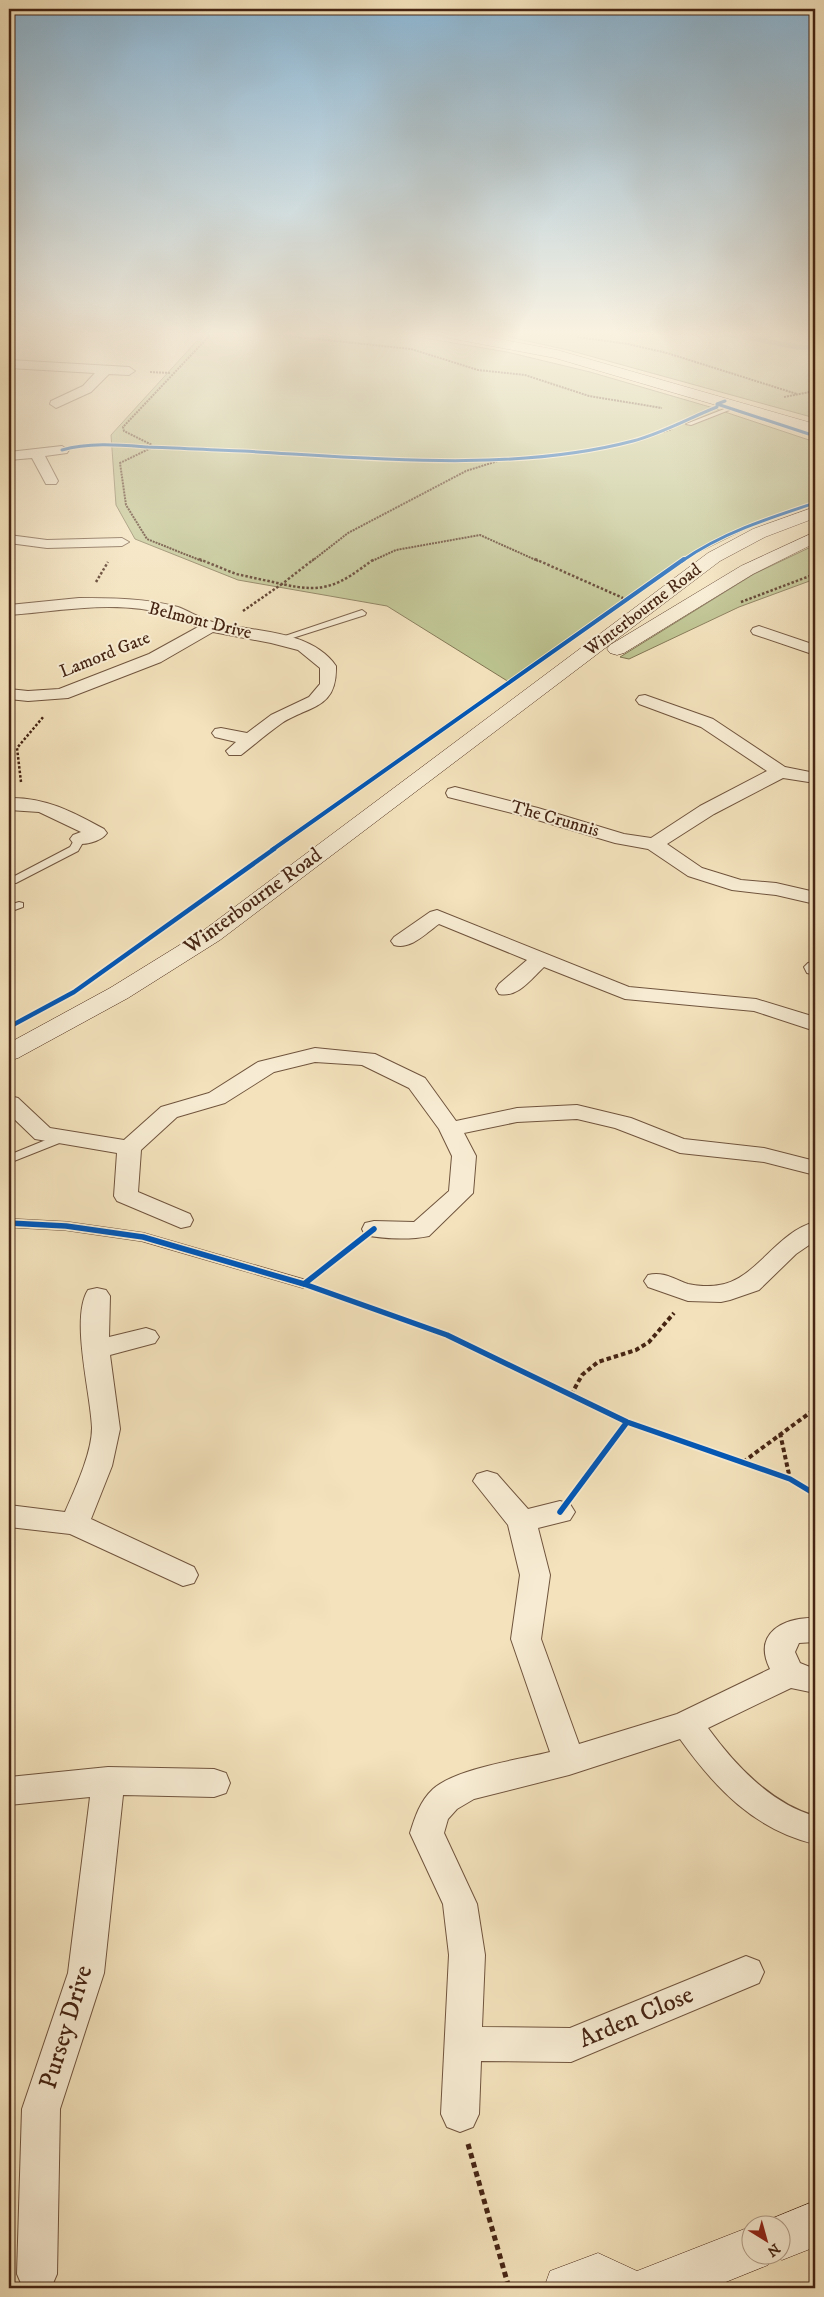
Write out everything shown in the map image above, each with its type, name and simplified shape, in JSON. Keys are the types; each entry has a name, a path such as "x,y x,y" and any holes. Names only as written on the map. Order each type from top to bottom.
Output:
{"main road":[{"name":"Winterbourne Road","path":"9,1053 119,993 212,934 714,556 759,533 815,512"},
{"name":"Winterbourne Road","path":"484,730 747,570 815,537"},
{"path":"792,2233 815,2224"},
{"path":"652,2288 742,2253"},
{"path":"567,2288 598,2276 622,2288"}],"street":[{"path":"9,456 62,450"},
{"path":"37,453 51,481"},
{"path":"9,539 96,547 122,542"},
{"name":"Belmont Drive","path":"9,610 81,603 126,603 173,611 211,628 278,640 304,647 328,666 328,684 315,701 278,719 235,751"},
{"name":"Lamord Gate","path":"9,694 28,696 62,694 155,658 211,628"},
{"path":"759,631 815,650"},
{"path":"644,700 707,723 780,772 815,778"},
{"path":"221,733 249,739"},
{"path":"654,844 707,810 780,772"},
{"name":"The Crunnis","path":"455,793 531,812 622,839 654,844 695,872 739,886 776,888 815,898"},
{"path":"17,803 59,811 97,832 80,839"},
{"path":"400,941 437,916 625,993 756,1005 815,1024"},
{"path":"507,989 541,959"},
{"path":"181,1220 126,1196 129,1148 169,1112 217,1098 266,1067 315,1055 368,1059 417,1083 450,1128 464,1156 461,1192 420,1230 374,1229"},
{"path":"10,1103 43,1134 129,1148"},
{"path":"450,1128 517,1115 577,1112 624,1122 680,1146 764,1155 815,1168"},
{"path":"657,1280 688,1293 721,1294 750,1284 786,1248 815,1230"},
{"path":"75,1524 98,1466 106,1429 96,1349 95,1318 97,1296"},
{"path":"96,1349 146,1337"},
{"path":"487,1481 522,1521 535,1575 526,1639 568,1761"},
{"path":"522,1521 560,1512"},
{"path":"9,1516 75,1524 183,1575"},
{"path":"803,1677 783,1665 778,1647 789,1633 799,1630 815,1630"},
{"path":"460,2114 466,1955 460,1904 427,1833 434,1812 445,1799 465,1787 568,1761 687,1724 803,1677"},
{"path":"687,1724 704,1748 757,1803 782,1820 815,1830"},
{"path":"9,1791 108,1781 214,1783"},
{"name":"Pursey Drive","path":"37,2274 41,2108 86,1973 108,1781"},
{"name":"Arden Close","path":"463,2044 571,2046 746,1972"}],"lane":[{"path":"278,640 362,613"},
{"path":"12,881 74,849 80,839"},
{"path":"9,1159 63,1137"},
{"path":"9,1223 66,1226 144,1237 304,1284"}],"path":[{"path":"142,440 152,445 151,448"},
{"path":"135,446 161,448"},
{"path":"151,448 120,463 126,505 148,539 236,574 304,589 320,588 343,582 377,556 396,550 480,536 628,600 620,606"},
{"path":"476,459 514,459"},
{"path":"211,628 252,607 348,533 466,472 504,460"},
{"path":"81,603 105,570 109,560 97,555 96,547"},
{"path":"17,803 17,748 62,694"},
{"path":"571,1395 582,1374 598,1362 636,1350 649,1342 663,1327 688,1293"},
{"path":"562,1391 579,1399"},
{"path":"743,1462 780,1432 815,1409"},
{"path":"780,1432 790,1479"},
{"path":"734,1459 753,1466"},
{"path":"781,1476 798,1484"},
{"path":"460,2114 508,2288"}],"green space":[{"path":"111,440 810,440 815,442 815,501 764,520 685,559 509,682 387,606 238,580 135,539 116,505"},
{"path":"815,545 815,579 739,607 629,659 620,657 754,574"}],"cycle path":[{"path":"62,450 115,445 392,459 504,459 589,450 635,440"},
{"path":"9,1027 74,992 703,546 764,520 815,503"},
{"path":"9,1223 66,1226 143,1237 304,1284 447,1335 627,1422 790,1479 815,1494"},
{"path":"304,1284 374,1229"},
{"path":"560,1512 627,1422"}]}
